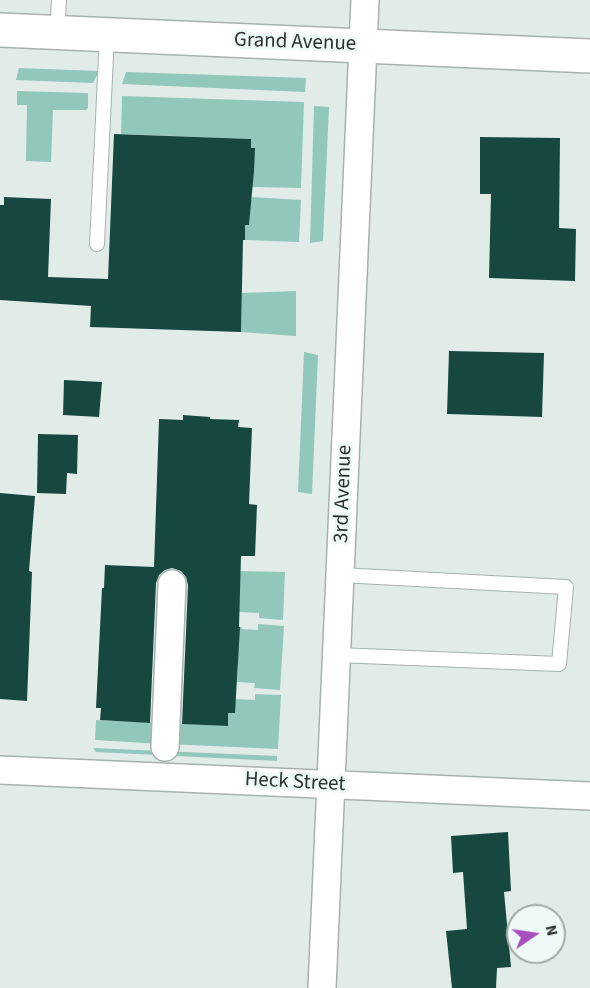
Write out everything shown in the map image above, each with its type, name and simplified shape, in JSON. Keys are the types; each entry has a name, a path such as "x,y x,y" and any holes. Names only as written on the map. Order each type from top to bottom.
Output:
{"street":[{"name":"3rd Avenue","path":"322,988 365,0"},
{"name":"Grand Avenue","path":"0,30 590,56"},
{"path":"165,747 172,584"},
{"name":"Heck Street","path":"0,770 590,796"}],"lane":[{"path":"57,33 58,0"},
{"path":"97,244 107,35"},
{"path":"337,655 559,664 566,587 340,575"}],"green space":[{"path":"19,68 99,71 93,83 16,80"},
{"path":"126,72 306,78 305,92 122,84"},
{"path":"17,91 88,93 86,110 53,110 51,162 26,161 27,105 17,105"},
{"path":"122,96 304,102 301,188 252,187 254,148 251,148 251,139 121,134"},
{"path":"314,106 329,107 323,241 310,243"},
{"path":"252,197 301,200 299,242 245,240 245,225 249,225 250,214 247,199 252,200"},
{"path":"296,291 296,336 241,332 242,293"},
{"path":"304,352 318,355 312,494 298,492"},
{"path":"236,571 285,572 283,620 259,618 259,613 239,612"},
{"path":"258,624 284,626 280,690 254,688 255,683 237,682 238,666 232,666 240,627 258,630"},
{"path":"255,694 281,695 278,749 168,744 169,723 227,726 228,713 235,713 235,699 255,700"},
{"path":"96,720 162,723 161,744 95,740"},
{"path":"93,748 277,756 277,761 96,752"}],"building":[{"path":"114,134 251,139 251,148 255,148 254,171 249,225 245,225 245,240 243,240 241,332 90,327 91,306 0,300 0,205 4,205 4,197 51,199 48,277 108,279"},
{"path":"480,137 560,138 559,228 576,229 575,281 489,278 491,194 480,194"},
{"path":"449,351 544,353 542,417 447,414"},
{"path":"64,380 102,382 99,417 63,415"},
{"path":"183,415 239,420 238,427 252,428 249,504 257,505 255,556 241,556 235,713 228,713 228,726 182,724 188,585 181,571 172,568 159,575 156,583 150,723 100,720 101,708 96,708 105,565 154,567 159,419 183,420"},
{"path":"38,434 78,435 77,474 67,473 66,494 37,493"},
{"path":"0,493 35,496 29,571 32,572 27,701 0,699"},
{"path":"508,832 511,891 504,892 506,964 511,964 511,967 497,968 496,988 452,988 446,931 467,929 463,872 453,873 451,836"}]}
